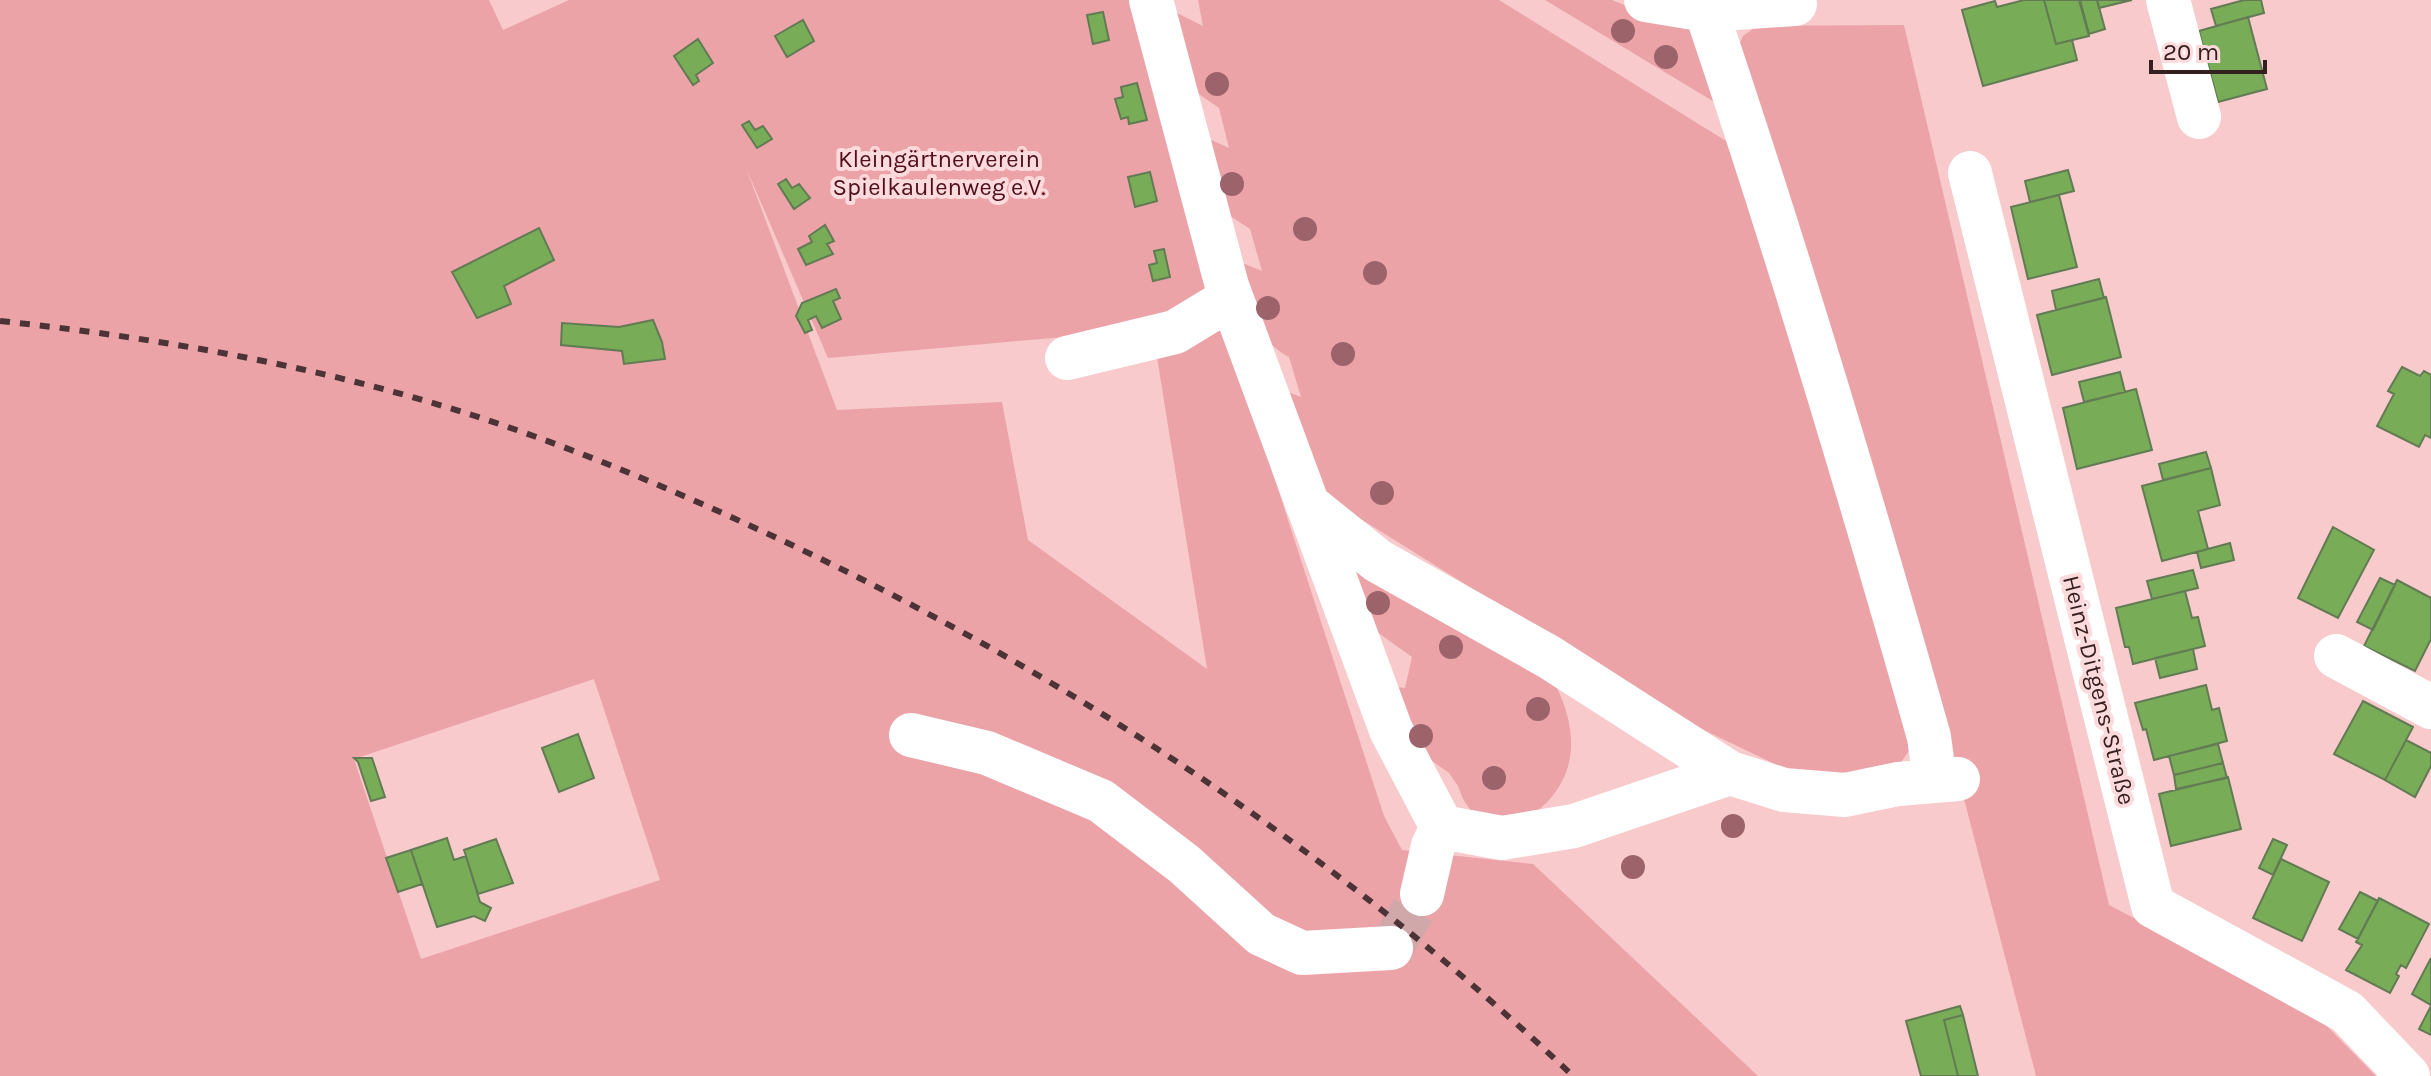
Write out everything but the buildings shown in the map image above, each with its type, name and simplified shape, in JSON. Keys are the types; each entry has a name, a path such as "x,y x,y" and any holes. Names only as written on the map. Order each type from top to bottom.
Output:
{"street":[{"path":"1151,0 1231,298 1391,730 1442,827"},
{"path":"1646,0 1706,10 1795,4"},
{"path":"2168,0 2199,117"},
{"path":"1306,503 1378,561 1549,657 1730,773 1784,790 1845,795 1898,784 1946,780 1929,737 1842,437 1706,10"},
{"name":"Heinz-Ditgens-Straße","path":"1970,173 2153,906 2347,1012 2408,1076"},
{"path":"1067,358 1175,332 1231,298"},
{"path":"2336,656 2431,707"},
{"path":"911,735 987,753 1101,801 1184,864 1261,934 1302,953 1391,948"},
{"path":"1442,827 1502,838 1574,826 1730,773"},
{"path":"1422,894 1433,846 1442,827"}],"green space":[{"name":"Kleingärtnerverein Spielkaulenweg e.V.","path":"0,0 489,0 503,30 569,0 1137,0 1218,304 1384,816 1402,850 1533,864 1758,1076 0,1076","holes":["746,168 828,358 1064,337 1157,357 1207,669 1028,540 1002,402 837,410","594,679 660,880 421,959 354,759"]},
{"path":"1198,0 1499,0 1734,146 1915,742 1895,771 1855,786 1781,767 1683,720 1332,501 1311,472 1278,388 1301,397 1289,357 1277,349 1259,328 1235,260 1262,271 1250,229 1221,210 1196,133 1229,148 1219,108 1190,88 1165,7 1203,26"},
{"path":"1545,0 1612,0 1652,16 1695,24 1721,106"},
{"path":"1904,25 2109,905 2314,1013 2376,1076 2036,1076 1950,745 1737,49 1743,36 1757,26"},
{"path":"1346,549 1556,686 1568,718 1571,749 1563,779 1555,793 1534,813 1511,820 1473,814 1449,773 1421,753 1397,687 1405,688 1412,657 1377,632"}],"tunnel":[{"path":"1391,948 1422,894"}],"railway":[{"path":"0,321 179,345 356,382 508,427 649,481 753,527 865,581 974,639 1081,701 1186,768 1288,839 1386,914 1481,993 1573,1076"}]}
